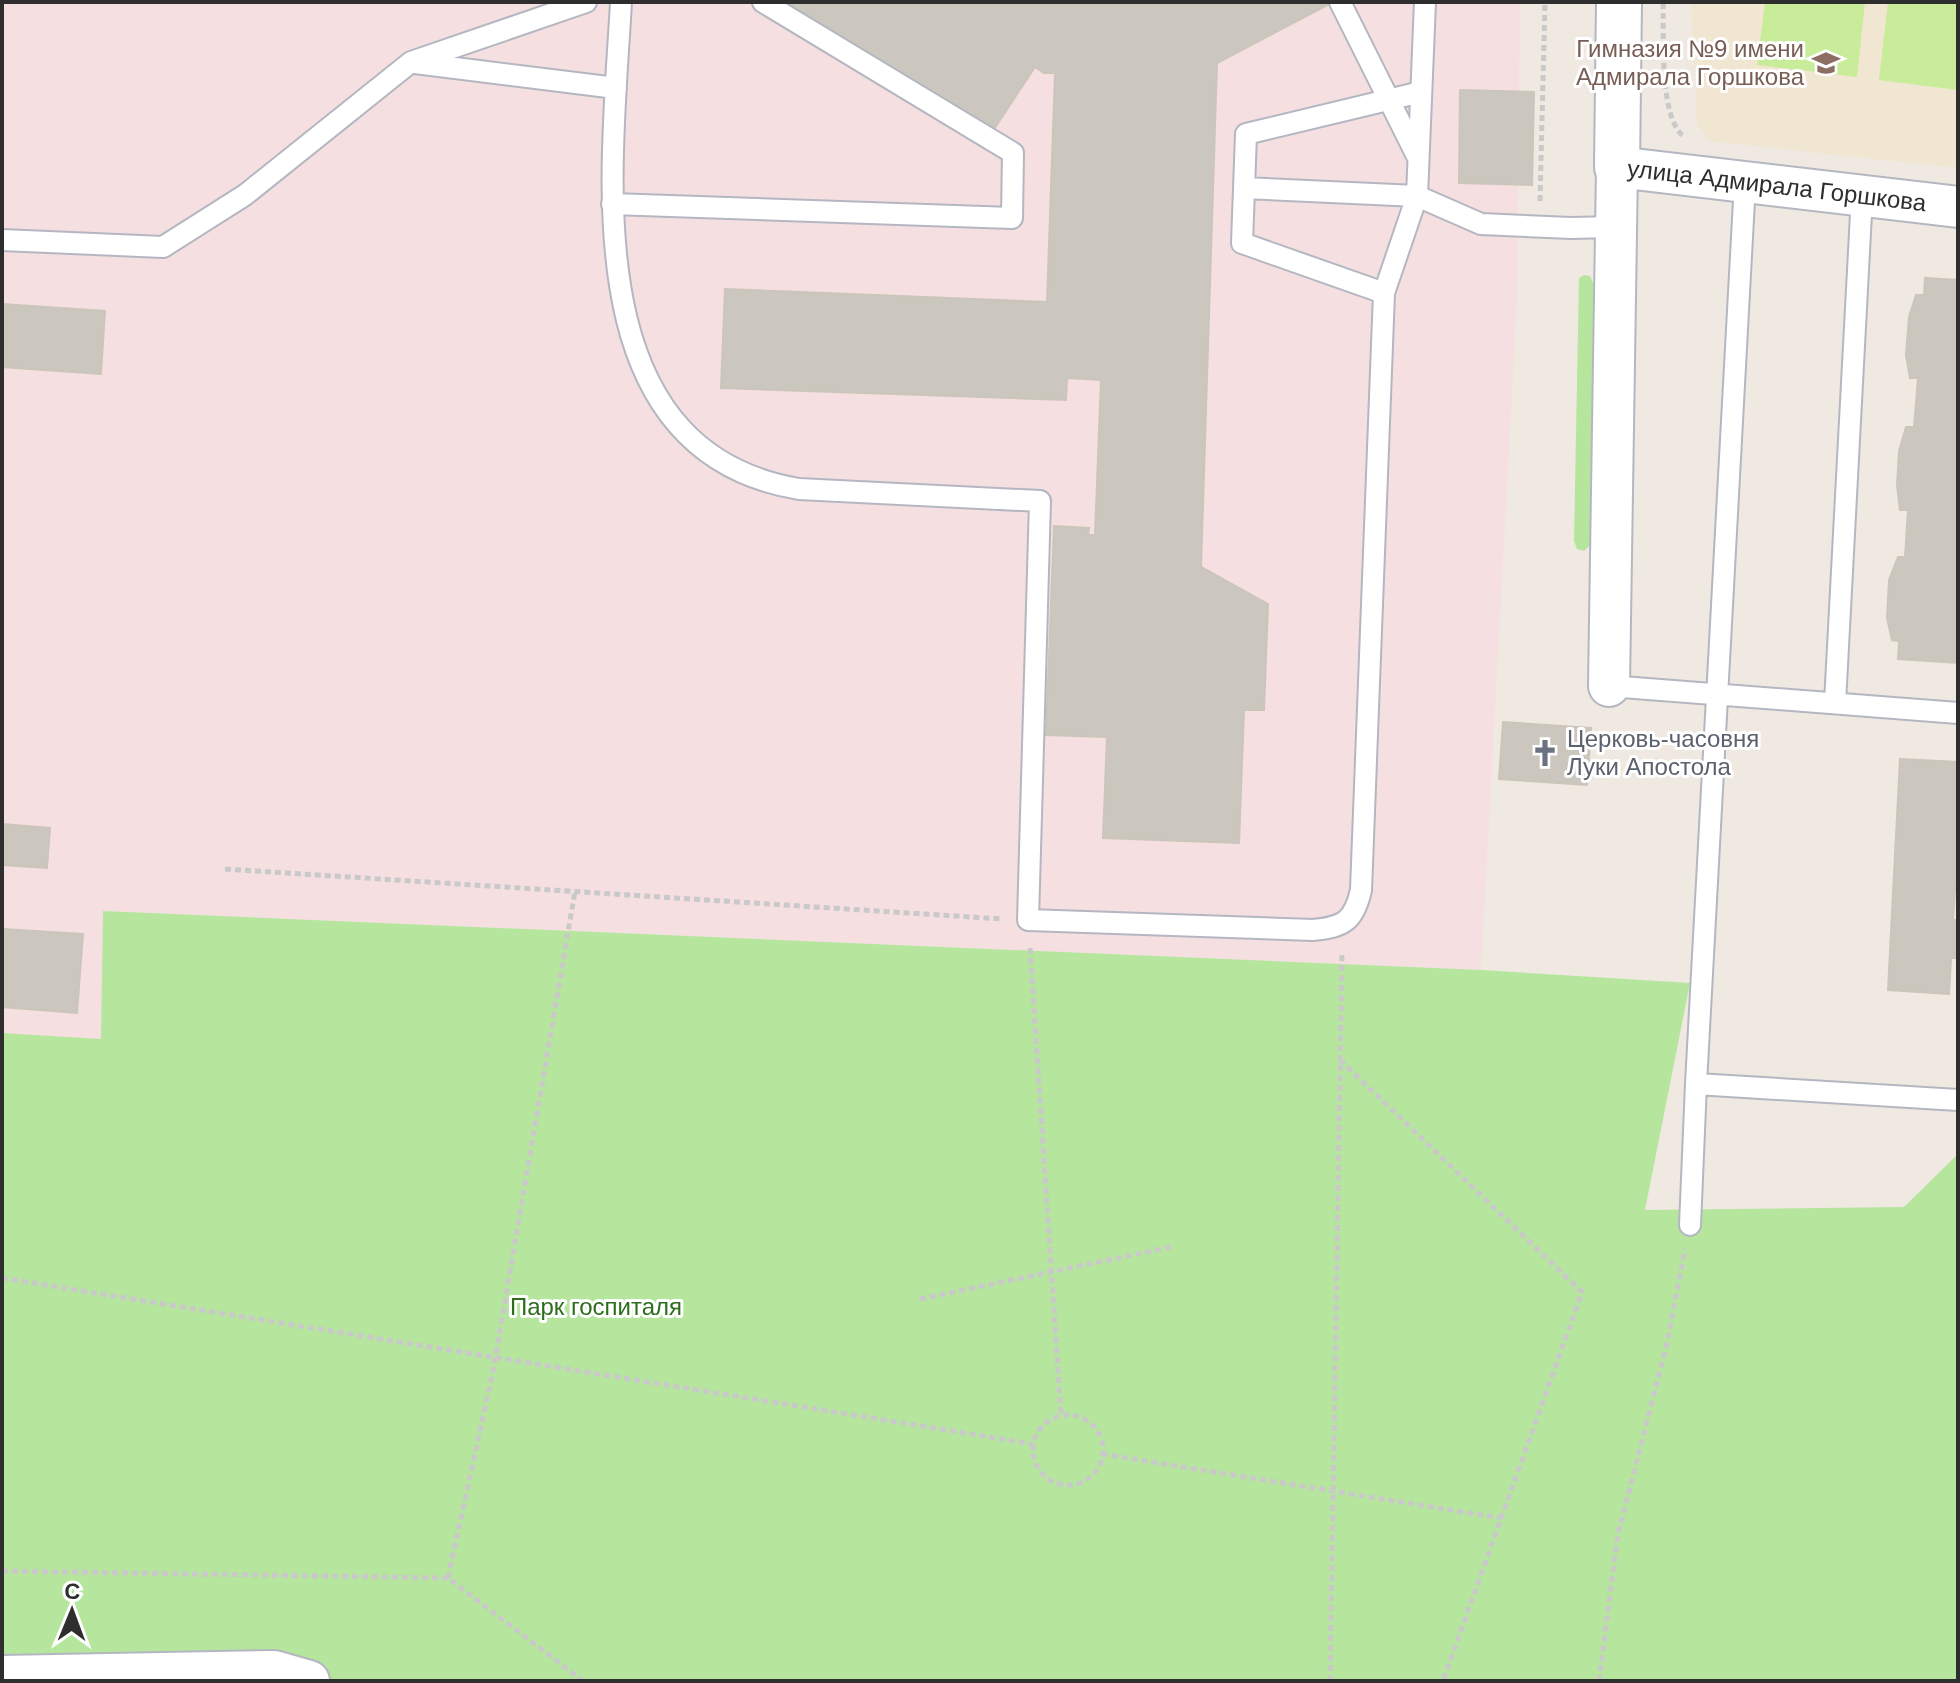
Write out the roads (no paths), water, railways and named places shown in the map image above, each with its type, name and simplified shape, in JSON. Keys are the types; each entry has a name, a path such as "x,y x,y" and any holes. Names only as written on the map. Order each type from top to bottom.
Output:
{"street":[{"name":"улица Адмирала Горшкова","path":"1619,2 1617,167 1958,207"},
{"path":"1609,686 1617,167"},
{"path":"2,1676 274,1671 309,1681"}],"lane":[{"path":"2,240 163,247 245,195 411,62 586,2"},
{"path":"621,2 612,204 615,259 634,344 648,378 664,407 690,440 717,461 769,484 799,489 1040,501 1028,920 1313,930 1343,923 1357,905 1361,890 1384,293 1417,196 1425,2"},
{"path":"612,204 1012,218 1013,153 763,2"},
{"path":"1340,2 1418,157"},
{"path":"411,62 616,88"},
{"path":"1384,293 1242,243 1246,134 1421,92"},
{"path":"1690,1225 1715,694 1745,182"},
{"path":"1244,188 1417,196 1481,224 1615,227"},
{"path":"1835,703 1862,195"},
{"path":"1609,686 1958,713"},
{"path":"1696,1084 1958,1100"}],"place":[{"name":"Гимназия №9 имени Адмирала Горшкова","path":"1826,63"},
{"name":"Церковь-часовня Луки Апостола","path":"1545,753"}],"park label":[{"name":"Парк госпиталя","path":"596,1307"}]}
